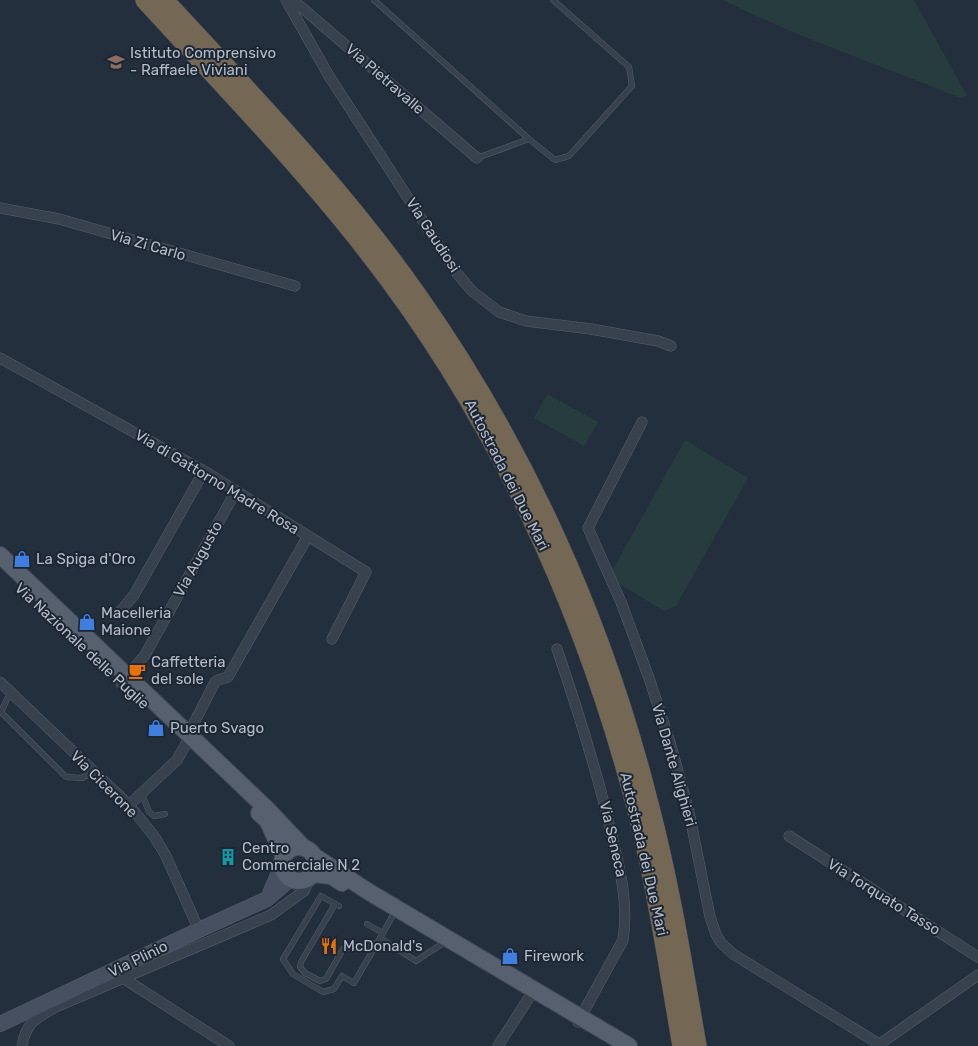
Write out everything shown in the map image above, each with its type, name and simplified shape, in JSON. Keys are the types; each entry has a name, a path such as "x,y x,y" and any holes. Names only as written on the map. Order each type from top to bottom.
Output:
{"highway":[{"name":"Autostrada dei Due Mari","path":"145,0 299,168 370,254 419,323 464,394 519,492 586,646 621,752 648,860 682,1046"},
{"name":"Autostrada dei Due Mari","path":"164,0 310,159 381,246 447,339 505,436 531,486 599,640 634,748 662,857 697,1046"}],"main road":[{"name":"Via Nazionale delle Puglie","path":"0,555 267,820 283,860"},
{"name":"Via Nazionale delle Puglie","path":"0,568 124,679"},
{"name":"Via Nazionale delle Puglie","path":"187,739 266,808 309,852 369,892 578,1021 612,1046"},
{"path":"292,848 309,852 316,865 302,878 283,871 283,860 292,848"},
{"name":"Via Nazionale delle Puglie","path":"302,878 331,876 530,996 629,1046"}],"street":[{"name":"Via Gaudiosi","path":"286,0 329,76 456,272 472,291 499,312 526,321 591,329 658,341 671,346"},
{"name":"Via Pietravalle","path":"293,0 477,158"},
{"name":"Via Zi Carlo","path":"0,208 59,219 295,286"},
{"name":"Via di Gattorno Madre Rosa","path":"0,358 204,471 366,572 332,639"},
{"name":"Via Dante Alighieri","path":"642,422 588,528 621,602 670,742 690,818 710,917 716,934 721,943 732,954 878,1045"},
{"path":"118,614 134,595 204,471"},
{"name":"Via Augusto","path":"124,679 145,655 236,491"},
{"path":"129,805 177,760 215,682 228,678 232,672 308,536"},
{"name":"Via Seneca","path":"557,649 597,773 625,893 623,940 578,1021"},
{"name":"Via Cicerone","path":"0,682 129,805 154,836 166,856 199,930"},
{"name":"Via Torquato Tasso","path":"789,836 978,957"},
{"path":"267,899 283,860"},
{"path":"285,905 302,878"},
{"path":"22,1046 24,1032 36,1018 56,1007 271,915 304,891 302,878"},
{"name":"Via Plinio","path":"3,1021 267,899 302,878"},
{"path":"878,1045 978,975"},
{"path":"123,978 229,1046"},
{"path":"498,1046 530,996"}],"lane":[{"path":"374,0 528,139 555,160 569,156 632,86 630,68 554,0"},
{"path":"477,158 528,139"},
{"path":"11,692 1,712 66,776 82,778 93,772"},
{"path":"141,794 149,812 154,816 165,814"},
{"path":"394,915 378,941 354,983 342,976 334,989 322,992 293,974 284,960 321,896 337,905 301,962 300,967 305,973 320,981 326,979 343,949 378,941 416,961 442,944"},
{"path":"368,924 383,933"}],"green space":[{"path":"723,0 914,0 967,96 960,98 781,27"},
{"path":"547,394 598,422 584,446 534,418"},
{"path":"685,440 748,478 676,606 664,611 618,583 612,571"}],"place":[{"name":"Istituto Comprensivo - Raffaele Viviani","path":"116,62"},
{"name":"La Spiga d'Oro","path":"22,559"},
{"name":"Macelleria Maione","path":"87,622"},
{"name":"Caffetteria del sole","path":"137,671"},
{"name":"Puerto Svago","path":"156,728"},
{"name":"Centro Commerciale N 2","path":"228,857"},
{"name":"McDonald's","path":"329,946"},
{"name":"Firework","path":"510,956"}]}
